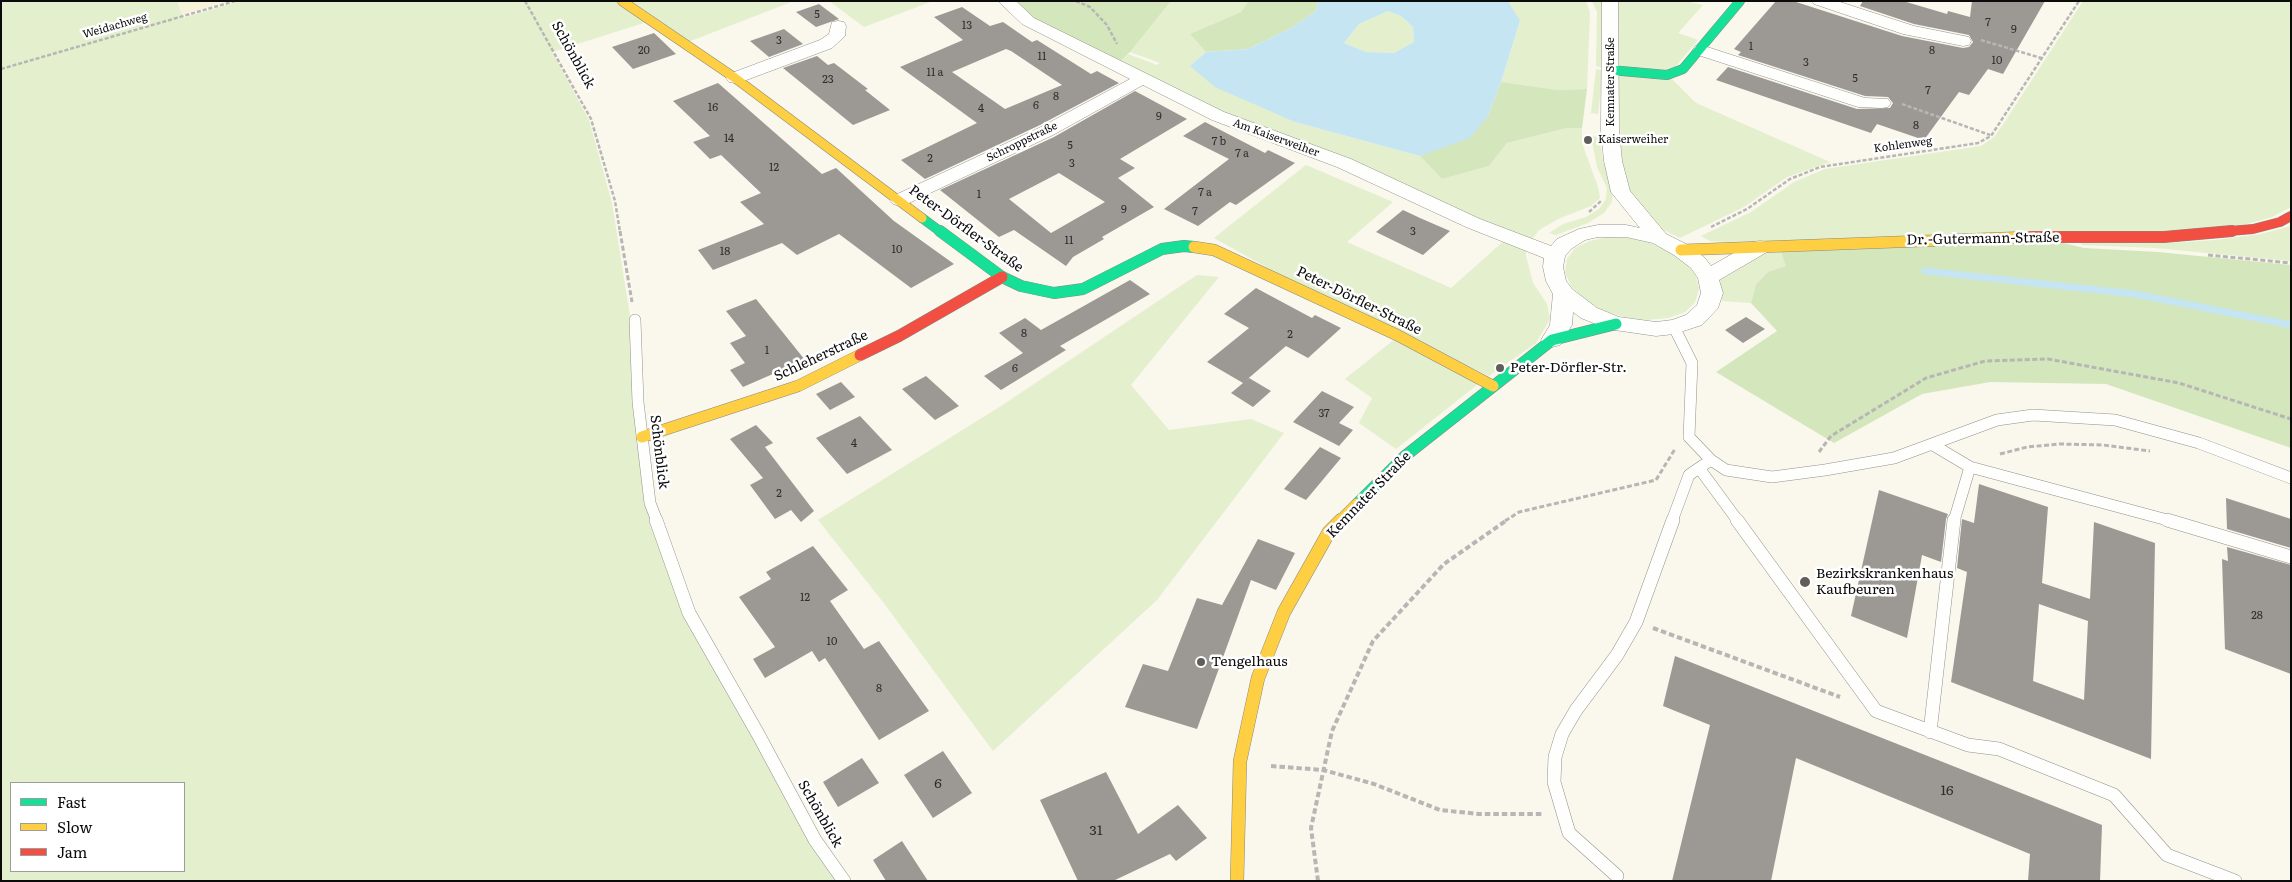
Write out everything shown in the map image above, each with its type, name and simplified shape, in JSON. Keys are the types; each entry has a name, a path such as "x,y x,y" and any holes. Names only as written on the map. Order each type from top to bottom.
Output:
{"street":[{"name":"Peter-Dörfler-Straße","path":"622,1 735,78 1002,277 1021,286 1054,293 1084,288 1162,249 1184,246 1214,250 1397,335 1493,386"},
{"name":"Am Kaiserweiher","path":"1006,1 1028,21 1218,116 1344,163 1473,222 1555,255"},
{"name":"Kemnater Straße","path":"1610,1 1612,195 1672,245"},
{"path":"1610,70 1667,75 1683,69 1701,50 1740,1"},
{"path":"1820,1 1908,30 1964,41"},
{"path":"735,78 826,44 837,36 838,26"},
{"path":"1701,50 1864,103 1882,102"},
{"name":"Schroppstraße","path":"900,200 1047,131 1142,79"},
{"path":"1598,231 1613,214 1612,195"},
{"name":"Dr.-Gutermann-Straße","path":"1672,245 1760,247 1990,237 2164,237 2253,229 2280,222 2291,216"},
{"path":"1598,231 1626,231 1672,245 1698,263 1708,277 1712,293 1707,308 1694,320 1674,327 1656,329 1616,324 1588,313 1564,294 1556,281 1553,267 1555,255 1564,244 1579,236 1598,231"},
{"name":"Dr.-Gutermann-Straße","path":"1708,277 1760,247"},
{"name":"Schleherstraße","path":"642,437 798,386 899,336 1002,277"},
{"name":"Kemnater Straße","path":"1237,881 1240,761 1258,678 1284,612 1330,532 1405,456 1552,340 1561,325 1564,294"},
{"name":"Kemnater Straße","path":"1552,340 1616,324"}],"lane":[{"name":"Schönblick","path":"635,320 638,402 650,503 689,613 758,734 815,840 844,881"},
{"path":"1674,327 1692,363 1689,437 1711,460 1726,470 1772,477 1894,458 1933,445 1964,430 1997,420 2033,415 2115,420 2199,443 2291,478"},
{"path":"1933,445 1970,467 2218,534 2291,557"},
{"path":"1617,876 1569,833 1554,782 1555,757 1562,734 1576,710 1616,655 1636,622 1689,476 1711,460"},
{"path":"1930,732 1954,520 1970,467"},
{"path":"1700,468 1876,711 1968,746 1999,748 2114,795 2167,855 2235,881"}],"path":[{"name":"Weidachweg","path":"1,69 235,1"},
{"name":"Schönblick","path":"525,1 592,119 615,201 635,320"},
{"path":"1882,102 1896,102 1991,136 2079,1"},
{"path":"1964,41 1976,38 2041,58"},
{"name":"Kohlenweg","path":"1672,245 1747,209 1790,179 1820,167 1978,143 1991,136"},
{"path":"1582,215 1612,195"},
{"path":"1825,470 1819,451 1831,436 1926,378 1985,361 2048,359 2179,383 2291,419"},
{"path":"1318,881 1311,828 1332,731 1373,641 1444,564 1519,512 1656,480 1673,451 1689,437"},
{"path":"1970,467 1996,456 2027,447 2060,444 2103,444 2156,452"},
{"path":"1636,622 1876,711"},
{"path":"1240,761 1324,770 1374,784 1440,810 1532,815 1562,812"}],"shaded area":[{"path":"177,1 229,1 182,15"}],"green space":[{"path":"1,1 177,1 183,18 240,1 618,1 650,21 552,52 589,120 612,203 631,322 633,403 637,439 685,617 836,881 1,881"},
{"path":"628,1 794,1 688,42"},
{"path":"829,1 933,1 864,27"},
{"path":"1013,1 1171,1 1130,52 1117,64 1033,19"},
{"path":"1171,1 1249,1 1241,12 1190,34 1206,52 1190,66 1295,122 1420,156 1442,179 1489,166 1507,143 1567,128 1582,128 1582,143 1598,187 1600,198 1591,206 1558,219 1539,230 1529,243 1271,134 1117,64 1128,54 1157,65 1160,63 1130,52"},
{"path":"1249,1 1318,1 1316,11 1293,27 1248,49 1206,52 1190,34 1241,12"},
{"path":"1508,1 1586,1 1590,12 1587,89 1558,90 1501,82 1520,22"},
{"path":"1592,1 1605,1 1603,68 1596,66 1597,12"},
{"path":"1616,1 1685,1 1703,5 1678,33 1698,40 1676,66 1662,71 1616,66"},
{"path":"2083,1 2291,1 2291,207 2272,217 2247,224 2199,230 1727,242 1710,241 1701,236 1751,212 1794,182 1825,169 1981,146 1994,137 2004,123"},
{"path":"1388,11 1401,16 1413,27 1414,42 1394,53 1366,52 1344,43 1359,24"},
{"path":"1596,69 1603,70 1598,114 1591,113"},
{"path":"1617,73 1672,79 1696,103 1830,162 1787,177 1744,207 1680,238 1662,229 1629,191 1622,161"},
{"path":"1501,82 1558,90 1587,89 1582,128 1567,128 1507,143 1489,166 1442,179 1420,156 1435,149 1488,116"},
{"path":"1591,136 1599,137 1603,160 1613,191 1612,202 1604,213 1588,223 1556,235 1549,233 1563,224 1586,217 1599,209 1606,199 1607,188 1597,167"},
{"path":"1306,165 1393,202 1347,242 1451,288 1506,239 1526,247 1526,256 1533,283 1547,304 1550,319 1536,343 1489,376 1277,273 1214,238"},
{"path":"2291,226 2291,261 2155,248 2082,245 2080,242 2171,243 2215,240 2261,234"},
{"path":"1608,237 1629,238 1650,243 1670,251 1685,262 1696,276 1699,289 1695,302 1685,312 1668,318 1647,320 1624,317 1602,310 1584,299 1571,286 1565,272 1567,259 1575,248 1590,241"},
{"path":"2059,242 2084,248 2158,252 2291,265 2291,448 2106,384 1990,382 1922,394 1834,443 1716,372 1777,331 1751,303 1756,284 1768,272 1786,266 1781,252 1857,247"},
{"path":"1781,252 1787,266 1768,272 1756,284 1751,303 1722,301 1720,280 1764,253"},
{"path":"1197,275 1219,277 1131,385 1169,430 1251,419 1284,433 1157,600 993,751 883,602 818,520 1001,406"},
{"path":"1395,339 1478,384 1396,449 1359,423 1372,398 1345,379"}],"water":[{"path":"1318,1 1508,1 1520,21 1488,116 1470,138 1420,156 1295,122 1215,87 1190,66 1206,52 1248,49 1293,27 1316,11","holes":["1388,11 1401,16 1413,27 1414,42 1394,53 1366,52 1344,43 1359,24"]}],"building":[{"path":"1776,1 1793,1 1902,36 1963,48 1969,47 1973,42 1969,35 1914,24 1860,6 1863,1 1903,1 1947,14 1948,11 1970,17 1972,1 2045,1 2003,74 1988,69 1969,95 1959,92 1924,140 1877,124 1871,133 1716,80 1728,67 1857,109 1890,108 1893,103 1888,97 1865,96 1738,55 1741,52 1734,49"},
{"path":"819,4 839,19 816,27 796,12"},
{"path":"962,7 990,26 1003,22 1032,42 1037,40 1091,74 1097,71 1119,83 1040,125 925,179 901,160 977,123 900,67 963,40 934,17","holes":["1006,49 1062,85 1005,109 952,72"]},
{"path":"784,29 803,44 769,57 750,41"},
{"path":"654,33 676,54 633,69 612,47"},
{"path":"817,56 828,65 834,63 868,89 865,90 890,110 853,125 783,68"},
{"path":"718,83 822,174 836,168 894,221 954,264 911,288 839,234 797,255 782,243 713,270 698,250 764,224 740,202 761,193 721,155 710,159 693,142 710,136 673,101"},
{"path":"1135,91 1187,119 1120,159 1135,168 1118,178 1154,207 1102,237 1104,239 1073,257 1066,266 1014,230 999,237 940,190 1054,137","holes":["1059,173 1105,202 1051,233 1009,199"]},
{"path":"1205,122 1265,153 1268,150 1295,163 1236,205 1230,202 1198,226 1164,209 1229,159 1183,136"},
{"path":"1403,210 1450,231 1423,255 1376,232"},
{"path":"1130,280 1150,294 1060,346 1066,350 1001,390 984,376 1023,353 999,333 1025,318 1041,330"},
{"path":"1256,288 1312,318 1315,315 1341,328 1308,358 1286,346 1243,383 1207,362 1249,328 1224,314"},
{"path":"756,299 805,360 743,387 730,370 745,363 730,343 746,336 726,311"},
{"path":"1746,317 1765,329 1743,343 1725,330"},
{"path":"926,376 959,406 935,420 902,389"},
{"path":"1249,378 1271,391 1253,407 1231,393"},
{"path":"841,382 855,397 830,410 816,394"},
{"path":"1322,391 1354,407 1339,423 1353,430 1339,446 1293,422"},
{"path":"860,416 892,450 847,474 816,438"},
{"path":"756,425 773,443 765,447 814,511 801,522 791,510 775,519 750,485 763,478 730,439"},
{"path":"1320,447 1341,458 1306,500 1284,489"},
{"path":"1979,484 2048,507 2042,583 2090,599 2094,522 2155,543 2151,759 1951,682 1967,572 1957,568 1962,519 1974,523","holes":["2039,604 2088,621 2084,700 2033,681"]},
{"path":"1879,490 1948,514 1941,562 1922,555 1907,638 1851,616"},
{"path":"2226,498 2291,519 2291,548 2227,529"},
{"name":"Tengelhaus","path":"1258,539 1295,553 1276,590 1251,580 1197,729 1125,707 1143,664 1168,671 1197,598 1222,605"},
{"path":"813,546 848,590 830,601 864,649 879,641 929,711 879,740 825,658 819,662 812,651 765,678 753,659 775,647 739,597 771,579 766,572"},
{"path":"2227,547 2291,565 2291,674 2225,649 2222,559 2228,561"},
{"path":"1675,656 2102,825 2100,881 2028,881 2030,854 1796,758 1771,881 1672,881 1710,725 1663,706"},
{"path":"943,751 972,793 933,818 904,775"},
{"path":"862,758 879,783 838,807 823,782"},
{"path":"1106,772 1138,834 1178,805 1207,838 1176,861 1170,854 1113,881 1078,881 1040,800"},
{"path":"902,841 928,881 886,881 873,860"}],"waterway":[{"path":"1925,271 2135,294 2291,325"}],"traffic: fast":[{"path":"1610,70 1667,75 1683,69 1740,1"},
{"path":"922,218 1002,277 1021,286 1054,293 1083,289 1162,249 1184,246 1194,247"},
{"path":"1357,504 1405,456 1552,340 1616,324"}],"traffic: slow":[{"path":"622,1 735,78 922,218"},
{"path":"1681,250 2029,237"},
{"path":"1194,247 1214,250 1397,335 1493,386"},
{"path":"642,437 798,386 860,355"},
{"path":"1237,881 1240,761 1258,678 1284,612 1329,532 1357,504"}],"traffic: jam":[{"path":"2029,237 2164,237 2253,229 2280,222 2291,216"},
{"path":"860,355 899,336 1002,277"}],"place":[{"name":"Kaiserweiher","path":"1588,140"},
{"name":"Peter-Dörfler-Str.","path":"1500,368"},
{"name":"Bezirkskrankenhaus Kaufbeuren","path":"1805,582"},
{"name":"Tengelhaus","path":"1201,662"}]}
